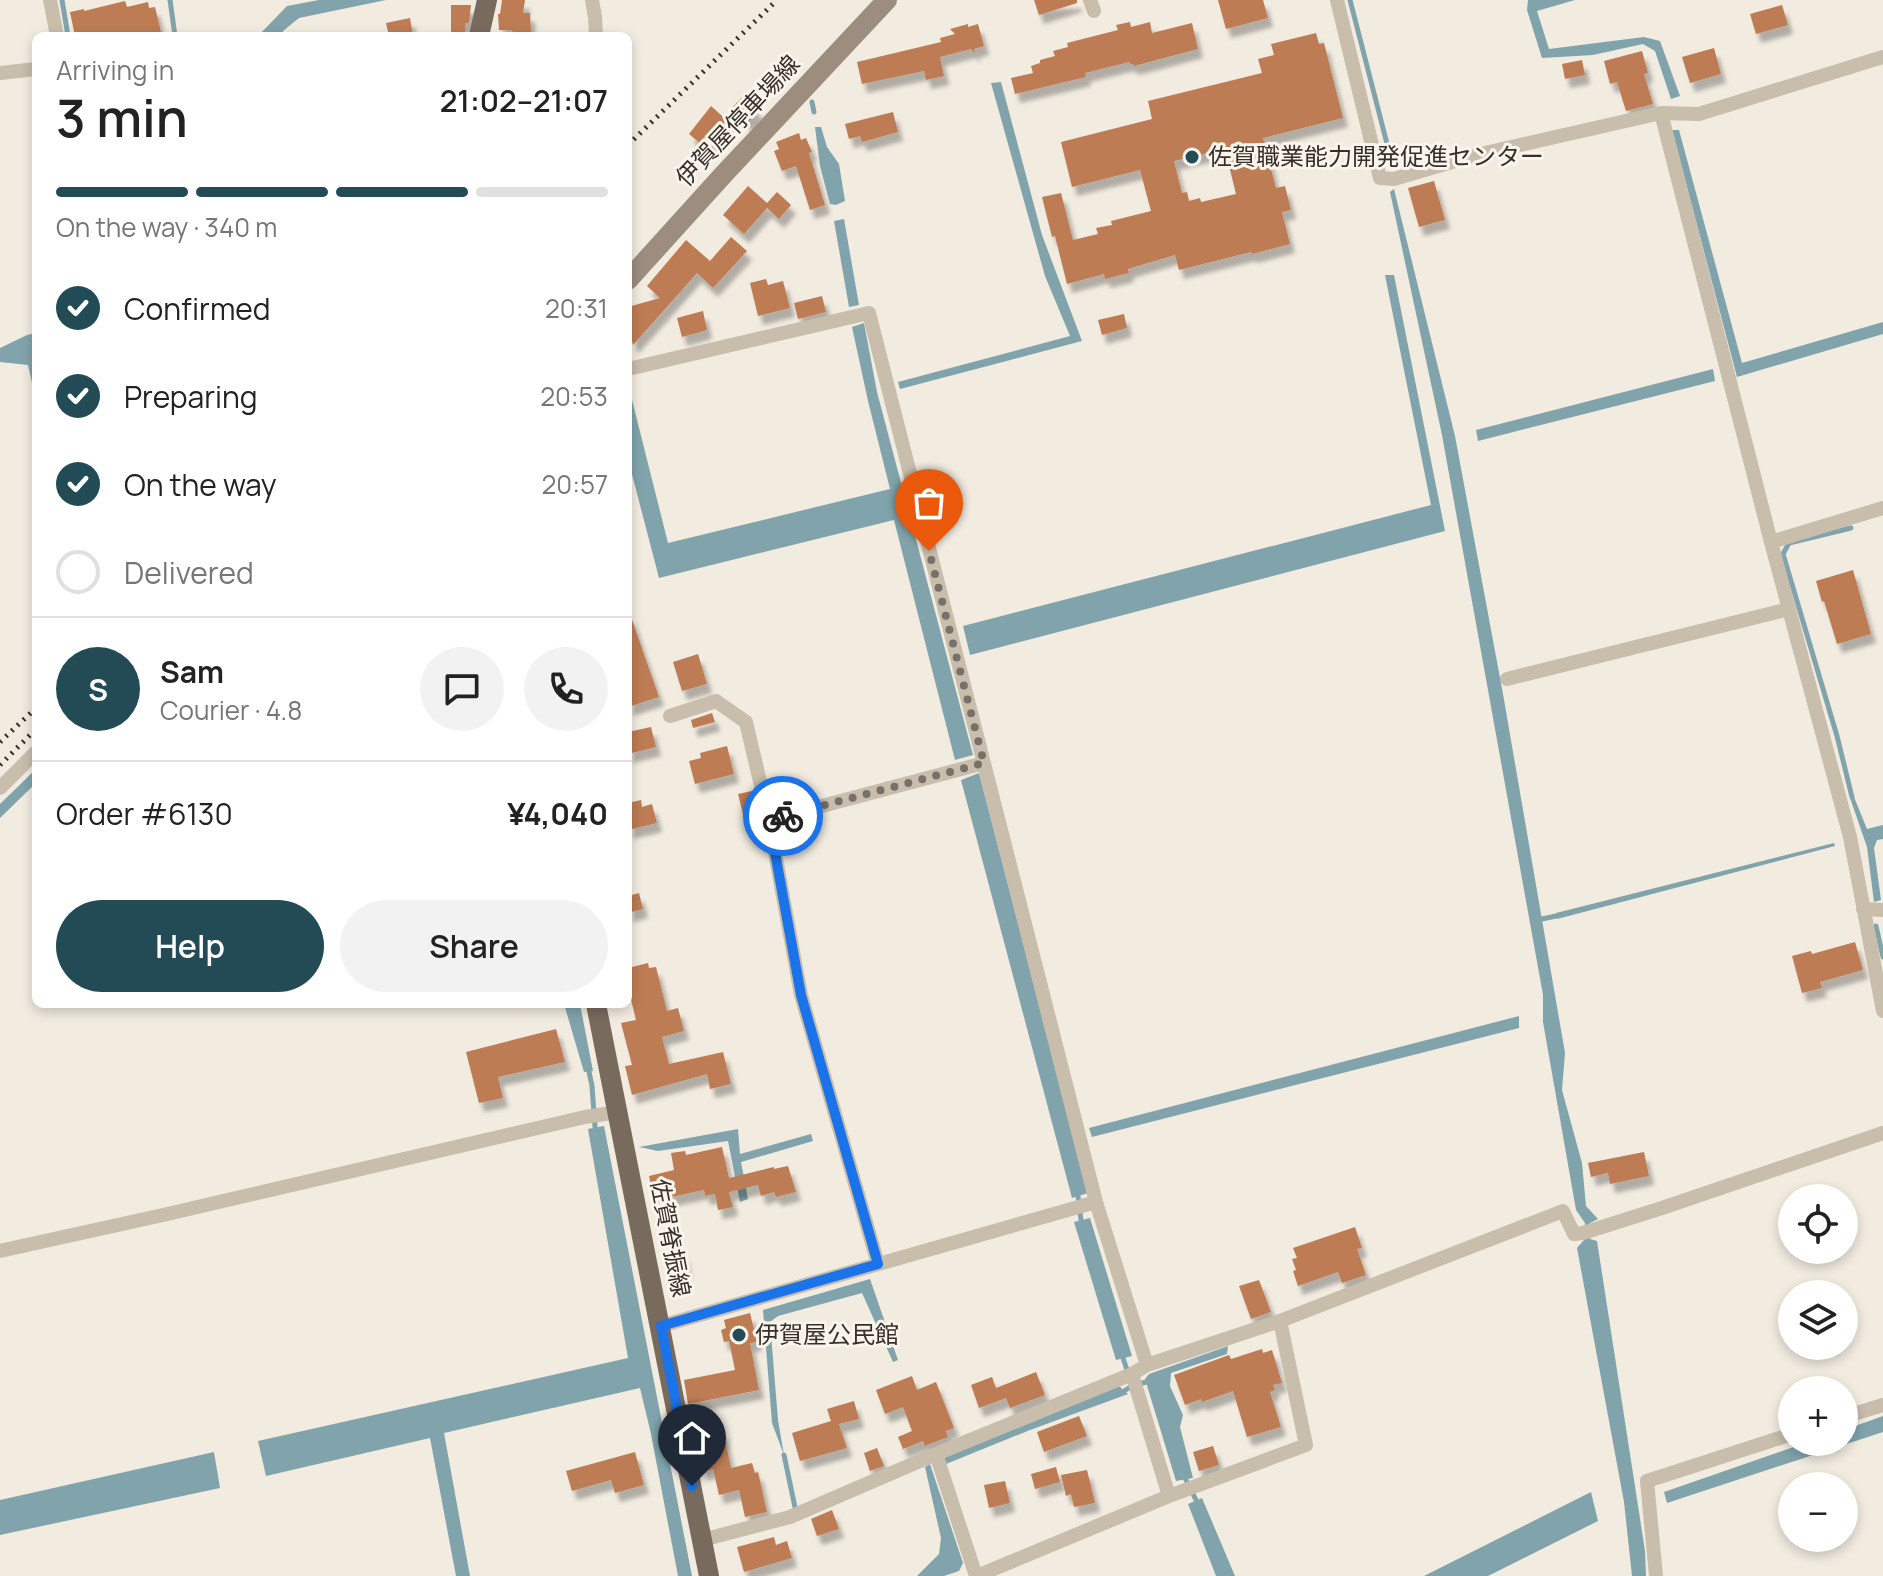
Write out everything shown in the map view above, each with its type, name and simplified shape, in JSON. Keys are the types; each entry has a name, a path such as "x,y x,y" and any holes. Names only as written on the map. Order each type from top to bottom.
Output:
{"main road":[{"path":"480,32 487,0"},
{"name":"伊賀屋停車場線","path":"632,276 887,0"},
{"name":"佐賀脊振線","path":"597,1008 612,1113 661,1326 709,1576"}],"street":[{"path":"50,0 56,32"},
{"path":"592,0 596,32"},
{"path":"1337,0 1380,178 1394,179 1472,156 1661,113 1699,114 1883,57"},
{"path":"0,73 32,69"},
{"path":"1661,113 1850,837 1883,1011"},
{"path":"632,368 869,313 1080,1137 1085,1206 1147,1365"},
{"path":"1771,542 1883,508"},
{"path":"1507,679 1789,609"},
{"path":"670,716 716,701 746,722 769,820 801,995 878,1264"},
{"path":"0,788 32,756"},
{"path":"769,820 984,763"},
{"path":"1863,909 1883,910"},
{"path":"0,1251 612,1113"},
{"path":"702,1540 797,1514 1132,1374 1147,1365 1280,1321 1563,1211 1574,1234 1588,1231 1883,1133"},
{"path":"661,1326 1085,1206"},
{"path":"936,1454 976,1576 1175,1494 1306,1445 1280,1321"},
{"path":"1132,1374 1175,1494"},
{"path":"1858,1413 1883,1405"},
{"path":"1656,1576 1647,1481 1778,1439"}],"water":[{"path":"319,0 386,0 299,18 283,32 262,32 287,6"},
{"path":"1528,0 1575,0 1537,11 1549,49 1644,37 1660,41 1680,96 1671,99 1655,51 1643,44 1593,55 1542,58 1527,10"},
{"path":"1001,82 1042,235 1082,341 900,389 898,382 1070,336 1045,276 991,83"},
{"path":"815,127 821,127 827,147 839,164 845,201 836,205 830,204 820,166"},
{"path":"1672,130 1679,130 1742,363 1883,322 1883,334 1737,377"},
{"path":"1394,189 1455,436 1503,694 1565,1053 1562,1090 1582,1163 1586,1206 1598,1219 1590,1223 1590,1239 1597,1241 1645,1551 1646,1576 1632,1576 1624,1502 1577,1248 1584,1240 1585,1223 1576,1210 1543,1022 1543,995 1442,435 1390,192"},
{"path":"844,219 859,305 849,307 834,221"},
{"path":"1385,275 1394,275 1445,531 970,655 963,626 1431,505"},
{"path":"864,323 877,392 973,755 955,760 894,520 659,578 632,474 632,400 668,543 890,489 852,327"},
{"path":"32,334 32,383 28,365 0,362 0,348"},
{"path":"1713,369 1715,381 1478,441 1476,430"},
{"path":"32,773 32,787 0,818 0,804"},
{"path":"979,773 1088,1193 1072,1198 961,780"},
{"path":"1854,797 1867,829 1883,825 1883,839 1877,840 1874,848 1881,900 1874,902 1867,847 1850,798"},
{"path":"1834,843 1835,846 1557,919 1556,913"},
{"path":"565,1008 581,1008 593,1071 584,1072"},
{"path":"1519,1016 1519,1028 1092,1137 1089,1128"},
{"path":"604,1126 692,1576 678,1576 640,1388 444,1433 470,1576 456,1576 430,1438 266,1476 258,1441 628,1358 588,1129"},
{"path":"738,1129 740,1154 811,1134 813,1141 741,1162 748,1199 740,1202 728,1141 658,1151 639,1147"},
{"path":"1090,1218 1132,1356 1116,1360 1074,1222"},
{"path":"870,1279 898,1360 893,1362 862,1293 778,1316 770,1322 784,1455 772,1423 763,1310"},
{"path":"1228,1346 1227,1354 1171,1373 1170,1386 1183,1415 1180,1427 1193,1478 1176,1481 1145,1379 1149,1374"},
{"path":"1119,1386 1128,1394 946,1464 944,1456"},
{"path":"1883,1416 1883,1432 1858,1440 1858,1425"},
{"path":"214,1452 220,1488 0,1535 0,1500"},
{"path":"1778,1452 1778,1456 1810,1456 1667,1503 1664,1492"},
{"path":"930,1464 963,1563 959,1571 944,1576 917,1576 939,1554 941,1538 925,1467"},
{"path":"1591,1492 1598,1521 1488,1576 1424,1576"},
{"path":"1202,1498 1235,1576 1216,1576 1188,1504"}],"building":[{"path":"502,0 525,0 523,13 530,13 531,32 499,30"},
{"path":"1034,0 1077,0 1077,3 1039,15"},
{"path":"1218,0 1263,0 1268,18 1226,29"},
{"path":"125,1 127,7 148,2 149,8 155,7 161,32 74,32 70,12"},
{"path":"451,5 471,5 465,32 451,32"},
{"path":"1782,5 1788,25 1756,34 1750,14"},
{"path":"410,18 412,32 388,32 386,23"},
{"path":"1130,22 1131,27 1150,22 1152,33 1192,23 1198,49 1134,66 1129,62 1085,73 1086,77 1015,94 1011,78 1033,73 1031,66 1055,56 1053,51 1068,47 1067,43 1118,30 1116,25"},
{"path":"968,24 968,27 978,24 984,46 974,49 976,54 971,49 940,57 944,76 926,80 924,71 862,84 857,62 941,42 940,38 955,34 950,29"},
{"path":"1316,33 1319,44 1324,43 1343,118 1263,138 1276,188 1285,186 1291,210 1282,212 1290,244 1179,270 1175,255 1128,269 1129,273 1105,279 1104,274 1067,284 1042,197 1061,193 1073,240 1098,234 1096,228 1112,225 1111,221 1151,211 1140,170 1072,187 1061,142 1152,119 1148,101 1262,73 1258,59 1274,55 1271,44","holes":["1225,149 1236,194 1201,202 1200,198 1189,201 1187,192 1182,193 1174,161"]},
{"path":"1714,48 1721,74 1690,83 1682,57"},
{"path":"1642,51 1648,73 1644,74 1653,104 1626,111 1617,82 1610,84 1604,61"},
{"path":"1582,60 1585,75 1565,79 1562,64"},
{"path":"743,96 759,111 748,123 731,109"},
{"path":"711,106 731,124 707,149 689,134"},
{"path":"893,112 898,132 862,142 860,136 849,139 845,124"},
{"path":"799,133 801,140 806,138 812,152 809,153 825,205 810,210 796,166 782,171 774,151 779,149 776,142"},
{"path":"1434,181 1445,220 1419,227 1408,188"},
{"path":"748,186 767,203 777,192 791,205 779,219 767,208 744,234 723,215"},
{"path":"731,237 747,251 713,288 697,273 633,345 632,306 660,298 647,286 686,240 710,261"},
{"path":"766,279 768,285 783,281 790,308 758,316 750,283"},
{"path":"822,296 826,312 798,319 794,303"},
{"path":"703,311 707,330 682,337 677,318"},
{"path":"1124,314 1127,328 1102,335 1098,320"},
{"path":"1853,570 1871,634 1837,644 1816,581"},
{"path":"632,620 659,697 632,706"},
{"path":"698,654 707,684 682,691 673,662"},
{"path":"712,713 715,722 693,728 691,720"},
{"path":"651,727 656,747 632,753 632,731"},
{"path":"727,746 734,774 695,784 689,761 701,758 700,753"},
{"path":"752,791 758,815 744,818 738,794"},
{"path":"641,800 642,807 652,804 657,823 632,829 632,802"},
{"path":"639,893 643,909 632,912 632,895"},
{"path":"1855,942 1863,970 1820,982 1822,988 1802,993 1792,956"},
{"path":"648,963 649,968 656,967 667,1011 678,1008 684,1031 662,1037 669,1064 723,1052 731,1084 710,1089 707,1074 632,1095 625,1066 632,1065 621,1023 636,1020 632,1004 632,967"},
{"path":"556,1029 565,1062 498,1077 503,1098 479,1103 466,1052"},
{"path":"722,1147 729,1178 788,1166 796,1192 776,1197 774,1192 761,1196 758,1185 729,1192 733,1207 718,1210 715,1194 705,1196 704,1190 671,1197 670,1191 653,1195 649,1176 674,1170 671,1153 685,1151 686,1155"},
{"path":"1644,1152 1649,1176 1610,1184 1608,1173 1591,1177 1588,1163"},
{"path":"1355,1227 1362,1248 1357,1249 1366,1275 1342,1283 1338,1272 1298,1286 1293,1271 1296,1270 1292,1259 1297,1258 1293,1248"},
{"path":"683,1253 687,1268 669,1272 665,1257"},
{"path":"1259,1280 1271,1312 1251,1319 1239,1286"},
{"path":"750,1313 757,1342 750,1343 759,1390 688,1404 684,1380 735,1370 729,1341 724,1342 721,1330 726,1328 724,1320"},
{"path":"1262,1349 1263,1353 1272,1350 1282,1383 1273,1385 1275,1390 1270,1392 1281,1427 1247,1437 1233,1391 1185,1405 1174,1375 1229,1355 1231,1359"},
{"path":"1036,1372 1045,1395 1010,1408 1006,1398 979,1408 971,1385 992,1377 996,1388"},
{"path":"912,1376 917,1390 936,1382 954,1428 946,1431 948,1437 925,1446 923,1441 903,1449 898,1437 912,1431 903,1407 885,1414 876,1390"},
{"path":"854,1401 859,1419 839,1424 847,1448 800,1461 792,1433 831,1421 827,1409"},
{"path":"1079,1416 1087,1436 1044,1452 1037,1432"},
{"path":"715,1426 716,1432 723,1430 731,1468 752,1463 755,1473 758,1472 767,1512 745,1517 739,1490 719,1495 713,1469 702,1472 696,1444 700,1444 697,1430"},
{"path":"1213,1446 1219,1465 1199,1471 1193,1452"},
{"path":"877,1448 884,1466 870,1471 864,1453"},
{"path":"635,1452 644,1485 615,1493 611,1480 572,1491 566,1471"},
{"path":"1056,1467 1060,1482 1035,1489 1031,1474"},
{"path":"1087,1470 1095,1503 1074,1507 1071,1494 1066,1496 1061,1475"},
{"path":"1005,1481 1010,1503 989,1508 984,1485"},
{"path":"832,1510 839,1529 817,1536 811,1519"},
{"path":"774,1537 776,1545 787,1541 792,1558 744,1572 737,1547"}],"waterway":[{"path":"62,0 67,32"},
{"path":"170,0 174,32"},
{"path":"1350,0 1393,167"},
{"path":"812,102 814,112"},
{"path":"1851,528 1789,543 1783,554 1852,797"},
{"path":"1542,919 1556,916"},
{"path":"1876,926 1883,957"},
{"path":"588,1067 595,1127"},
{"path":"1078,1196 1081,1220"},
{"path":"1123,1358 1128,1373"},
{"path":"1124,1391 1146,1382"},
{"path":"784,1455 796,1512"},
{"path":"1186,1480 1196,1500"}],"railway":[{"path":"632,141 777,0"},
{"path":"0,742 32,712"},
{"path":"0,765 32,733"}],"way so far":[{"path":"783,816 984,763 929,551"}],"place":[{"name":"佐賀職業能力開発促進センター","path":"1192,157"},
{"name":"伊賀屋公民館","path":"739,1335"}],"route":[{"path":"692,1486 661,1326 878,1264 801,995 769,820 783,816"}]}
